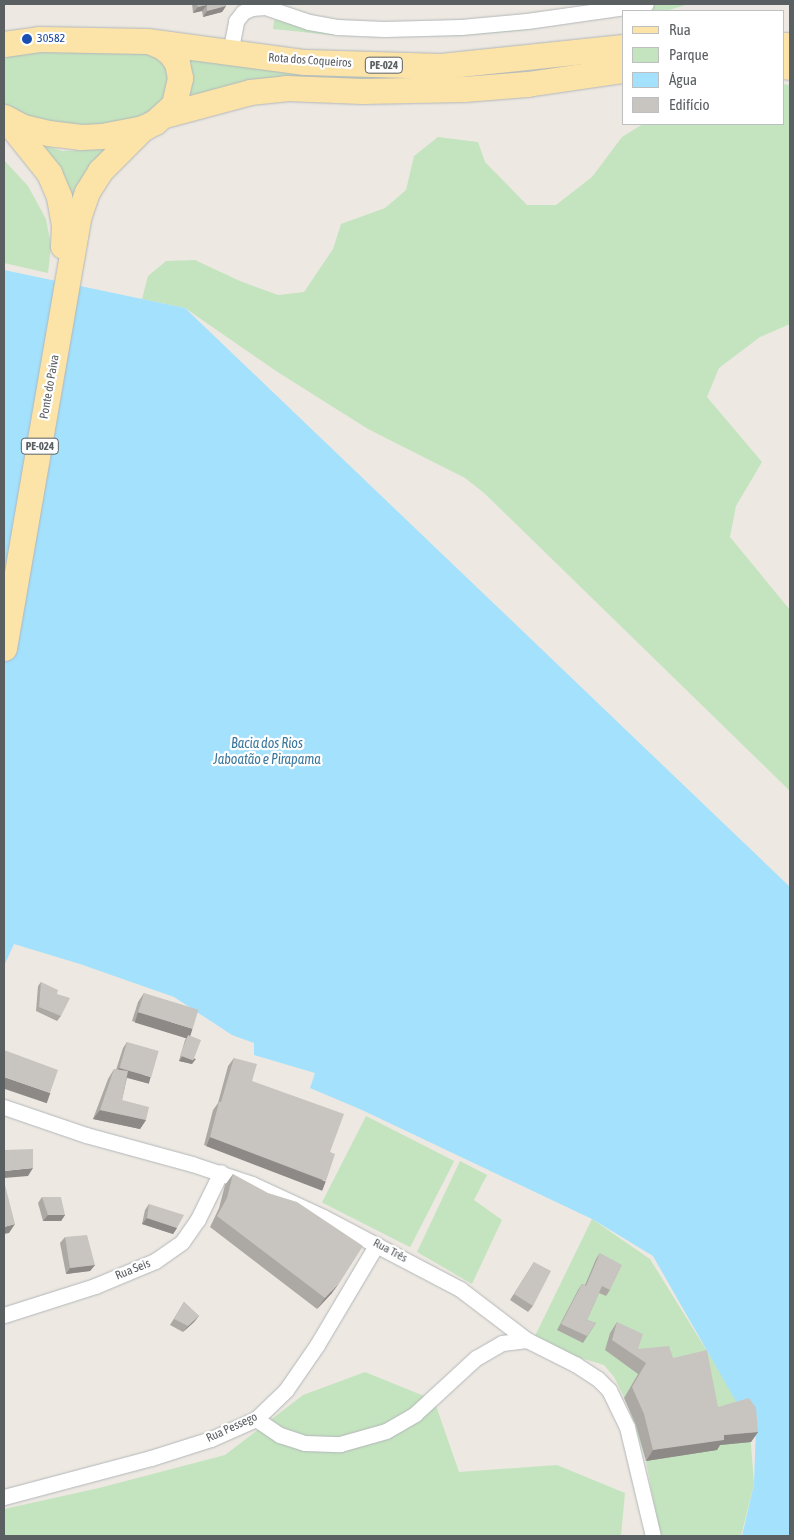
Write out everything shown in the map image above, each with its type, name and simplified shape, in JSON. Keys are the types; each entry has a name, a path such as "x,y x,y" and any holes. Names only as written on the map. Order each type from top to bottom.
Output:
{"main road":[{"name":"Rota dos Coqueiros","path":"4,44 39,39 147,40 305,62 442,66 622,47"},
{"name":"PE-024","path":"147,40 163,47 177,64 180,78 179,91 174,104 165,115"},
{"name":"PE-024","path":"69,243 88,192 96,178 118,150 143,128 165,115 250,92 277,89 362,91 464,89 527,84 622,70"},
{"name":"PE-024","path":"4,117 23,127 65,136 102,136 143,128"},
{"name":"PE-024","path":"4,117 49,173 59,197 69,243"},
{"name":"Ponte do Paiva","path":"4,601 69,243"},
{"name":"Ponte do Paiva","path":"4,648 69,243"}],"street":[{"path":"230,53 236,21 243,12 252,8 265,7 309,22 337,27 384,29 461,27 527,21 646,4"},
{"name":"Rua Três","path":"4,1106 86,1135 221,1172 261,1188 377,1244 460,1290 527,1340 575,1364 598,1379 609,1390 627,1428 653,1536"},
{"name":"Rua Seis","path":"4,1315 94,1286 155,1261 182,1242 198,1219 221,1172"},
{"name":"Rua Pessego","path":"4,1497 151,1458 211,1439 256,1419 286,1390 317,1346 377,1244"},
{"path":"256,1419 280,1435 305,1443 340,1444 386,1431 415,1414 476,1358 502,1344 527,1340"}],"green space":[{"path":"658,4 689,4 669,10 622,10 527,30 457,36 331,35 273,29 274,20 384,33"},
{"path":"28,50 154,53 166,65 172,78 157,112 109,132 4,115 4,60 10,55"},
{"path":"182,52 391,70 390,84 185,97"},
{"path":"784,84 790,85 790,324 760,337 719,368 707,397 762,462 736,506 730,537 790,610 790,791 484,493 465,478 368,429 276,371 185,308 142,299 148,276 166,261 195,260 240,281 278,295 304,292 333,249 341,224 385,208 406,190 414,156 438,137 478,142 485,162 527,205 556,205 592,177 622,137 641,125 784,125"},
{"path":"24,139 62,151 93,150 112,146 83,221"},
{"path":"4,160 28,186 46,219 51,246 48,273 4,263"},
{"path":"366,1116 454,1161 410,1247 322,1202"},
{"path":"460,1161 487,1175 474,1200 502,1220 472,1284 417,1252"},
{"path":"592,1219 650,1259 749,1419 754,1484 741,1536 660,1536 646,1461 627,1403 614,1377 604,1365 564,1353 535,1336"},
{"path":"365,1372 434,1400 459,1472 557,1465 625,1493 621,1536 4,1536 4,1509 99,1488 225,1455 303,1395"}],"water":[{"name":"Bacia dos Rios Jaboatão e Pirapama","path":"4,270 185,308 790,887 790,1536 742,1536 754,1484 756,1427 734,1398 653,1256 592,1219 362,1110 310,1088 315,1073 254,1055 254,1043 232,1035 174,997 80,964 14,944 4,966"}],"building":[{"path":"197,4 226,4 226,6 207,11 207,5 198,7"},
{"path":"41,982 58,990 57,994 70,998 61,1016 39,1007"},
{"path":"144,993 199,1010 193,1029 138,1012"},
{"path":"188,1035 201,1040 193,1061 180,1056"},
{"path":"127,1042 159,1051 151,1077 120,1068"},
{"path":"4,1050 58,1070 50,1093 4,1077"},
{"path":"234,1058 257,1064 252,1081 344,1114 330,1152 335,1154 326,1181 210,1137 219,1102 221,1102"},
{"path":"114,1069 128,1071 122,1100 149,1107 146,1120 100,1110"},
{"path":"33,1149 33,1168 4,1171 4,1150"},
{"path":"233,1174 268,1193 297,1202 363,1246 340,1282 325,1298 217,1216 227,1198"},
{"path":"4,1181 15,1224 4,1227"},
{"path":"42,1197 61,1197 65,1215 48,1215"},
{"path":"149,1204 184,1215 177,1228 147,1218"},
{"path":"87,1235 95,1265 70,1268 65,1237"},
{"path":"600,1253 622,1265 610,1290 602,1286 587,1320 596,1323 587,1336 561,1324 582,1284 586,1286"},
{"path":"534,1262 551,1271 533,1306 514,1294"},
{"path":"184,1302 199,1316 188,1326 174,1319"},
{"path":"617,1322 643,1334 638,1349 669,1346 673,1358 707,1350 718,1407 749,1398 756,1408 758,1432 724,1435 724,1440 653,1450 644,1414 632,1387 646,1363 612,1340"}],"place":[{"name":"30582","path":"27,39"}]}
